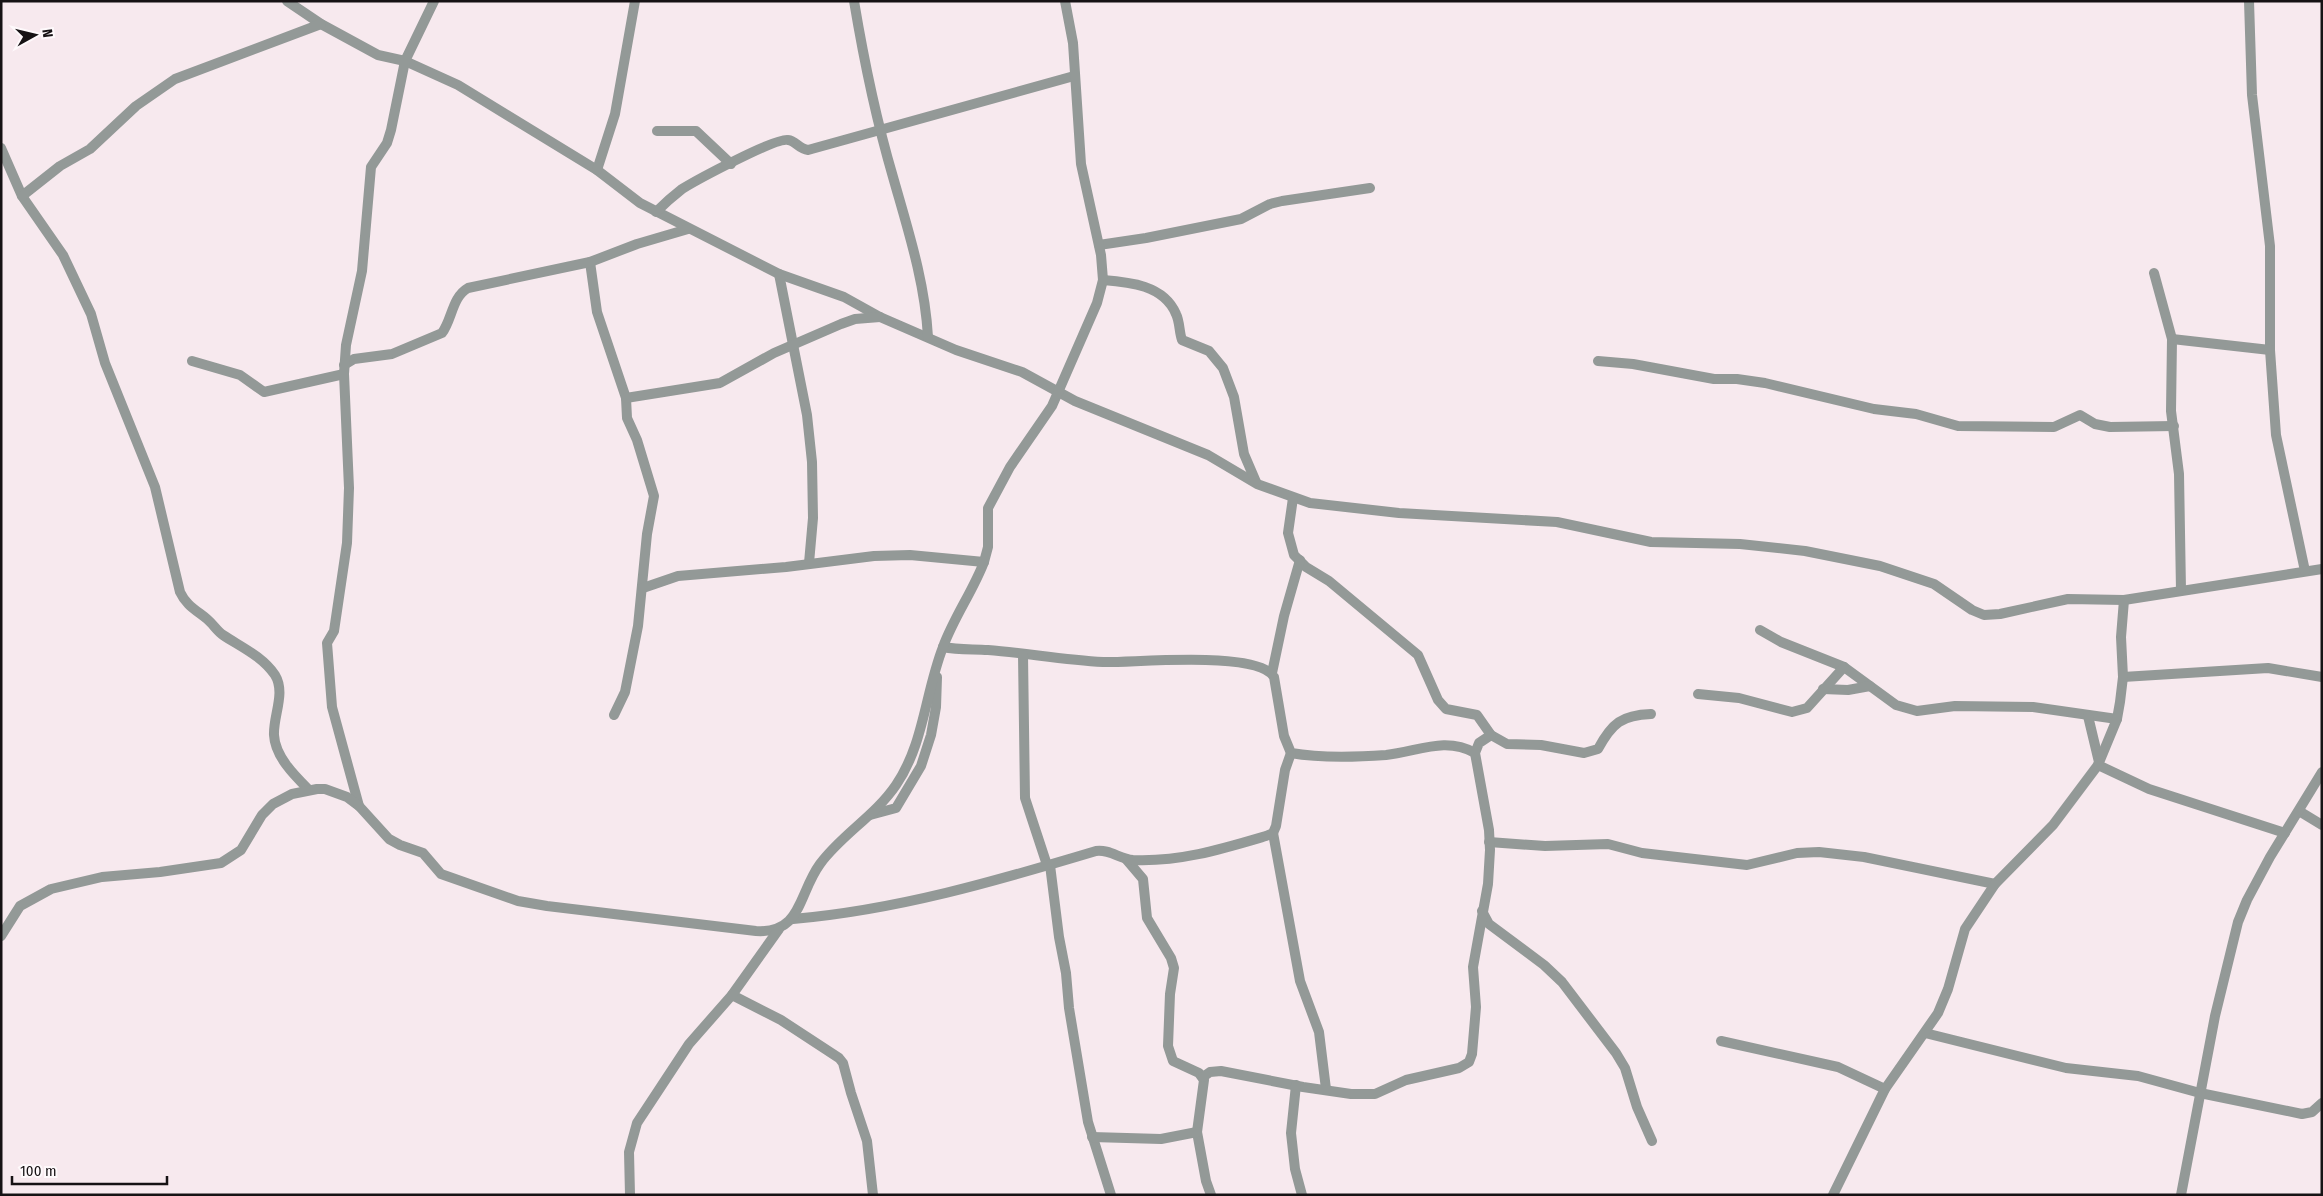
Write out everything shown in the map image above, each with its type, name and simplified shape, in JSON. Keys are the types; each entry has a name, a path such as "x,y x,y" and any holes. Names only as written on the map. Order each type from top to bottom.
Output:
{"street":[{"path":"287,1 321,24 378,55 405,61 458,85 597,170 640,204 779,274 844,298 880,317 956,350 1022,372 1042,381 1058,393 1208,455 1257,484 1310,503 1399,513 1556,522 1651,542 1740,544 1805,551 1880,566 1934,584 1972,610 1984,614 2000,614 2068,599 2124,600 2322,569"},
{"path":"359,806 332,707 328,659 328,640 334,631 347,543 349,463 344,370 348,333 362,271 371,167 387,143 405,61 434,1"},
{"path":"597,170 615,114 635,1"},
{"path":"854,1 867,78 892,176 913,241 927,318 928,338"},
{"path":"630,1195 629,1152 637,1122 689,1044 732,995 779,930 793,919 812,876 820,863 868,816 895,786 910,763 943,647 984,562 988,547 988,508 1010,466 1046,415 1058,393 1097,303 1103,280 1099,245 1081,164 1073,43 1065,1"},
{"path":"2249,1 2252,96 2270,246 2270,350 2276,435 2305,571"},
{"path":"22,196 60,166 90,149 136,106 175,79 321,24"},
{"path":"656,212 682,189 758,150 786,140 801,149 808,150 1074,76"},
{"path":"657,131 696,131 731,164"},
{"path":"1,148 22,196 63,255 91,314 115,390 156,487 180,592 185,602 221,634 260,659 274,674 279,688 274,735 275,746 294,776 308,790"},
{"path":"1099,245 1146,238 1241,219 1270,204 1370,188"},
{"path":"192,361 240,375 264,392 344,370 354,359 392,354 439,335 446,328 463,291 468,288 590,262 636,244 688,229"},
{"path":"590,262 597,312 626,398 627,418 637,440 654,496 646,543 643,588 625,692 614,716"},
{"path":"2154,273 2172,338 2171,411 2179,474 2181,590"},
{"path":"779,274 807,415 814,476 809,563"},
{"path":"1103,280 1132,282 1160,295 1176,314 1182,340 1209,351 1224,368 1234,397 1244,454 1257,484"},
{"path":"626,398 720,383 794,344 855,319 880,317"},
{"path":"2172,338 2270,350"},
{"path":"1598,361 1633,364 1714,379 1737,379 1765,383 1874,409 1916,414 1958,426 2054,427 2080,415 2101,426 2174,426"},
{"path":"1293,498 1288,533 1290,546 1300,560 1329,581 1418,654 1438,700 1446,709 1477,716 1491,735 1507,744 1541,745 1590,753 1598,748 1608,732 1622,719 1651,714"},
{"path":"643,588 678,576 900,555 984,562"},
{"path":"793,919 832,916 948,893 1027,873 1101,850 1126,858 1195,856 1272,832 1276,826 1285,770 1290,753 1284,736 1277,690 1272,673 1284,616 1300,560"},
{"path":"1833,1195 1885,1089 1938,1013 1948,989 1965,929 1995,884 2053,824 2098,764 2117,719 2123,677 2121,637 2124,600"},
{"path":"1760,630 1781,642 1844,667 1896,705 1917,711 1987,705 2055,709 2088,716 2117,719"},
{"path":"943,647 1103,662 1211,660 1256,665 1272,673"},
{"path":"1023,655 1026,798 1048,865 1078,1065 1092,1137 1111,1195"},
{"path":"868,816 896,808 921,766 931,735 936,708 937,666"},
{"path":"1698,694 1739,698 1792,712 1807,708 1844,667"},
{"path":"2123,677 2268,668 2322,677"},
{"path":"1823,689 1848,690 1870,686"},
{"path":"2088,716 2098,764"},
{"path":"1211,1195 1206,1181 1197,1132 1203,1077 1210,1072 1221,1071 1351,1094 1374,1094 1406,1080 1459,1068 1469,1062 1472,1054 1476,1007 1473,967 1488,884 1489,842 1475,753 1479,742 1491,735"},
{"path":"1290,753 1370,755 1450,745 1460,746 1475,753"},
{"path":"2098,764 2149,789 2285,833"},
{"path":"2181,1195 2216,1016 2238,922 2247,900 2322,772"},
{"path":"1,936 20,906 51,889 102,877 160,872 221,863 241,850 262,816 273,804 308,790 326,790 347,797 359,806 389,839 400,846 423,854 440,874 518,901 722,928 769,932 779,930"},
{"path":"2299,811 2322,825"},
{"path":"1272,832 1300,981 1318,1032 1326,1089"},
{"path":"1489,842 1545,846 1608,844 1642,853 1747,865 1797,852 1819,852 1864,857 1995,884"},
{"path":"1126,858 1143,879 1147,918 1171,958 1174,968 1170,994 1169,1051 1177,1064 1199,1073 1203,1077"},
{"path":"1482,911 1489,924 1544,965 1562,982 1616,1053 1624,1068 1637,1107 1652,1141"},
{"path":"732,995 781,1020 844,1063 851,1093 868,1141 874,1195"},
{"path":"1925,1033 2066,1068 2101,1070 2152,1078 2200,1093 2302,1114 2312,1112 2322,1103"},
{"path":"1720,1041 1838,1067 1885,1089"},
{"path":"1296,1085 1291,1133 1295,1169 1302,1195"},
{"path":"1092,1137 1161,1139 1197,1132"}]}
